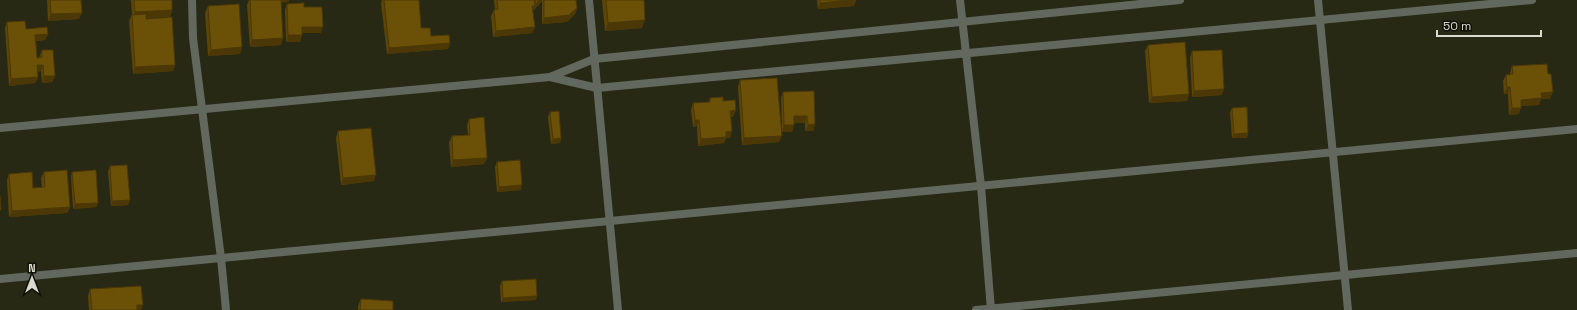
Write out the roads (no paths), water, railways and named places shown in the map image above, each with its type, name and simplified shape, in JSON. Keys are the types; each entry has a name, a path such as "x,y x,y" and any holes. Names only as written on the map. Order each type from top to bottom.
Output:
{"street":[{"path":"192,0 193,38 221,258 226,310"},
{"path":"589,0 618,310"},
{"path":"960,0 981,186 991,309"},
{"path":"0,128 550,76 594,59 1180,0"},
{"path":"1318,0 1348,310"},
{"path":"550,76 597,88 1532,0"},
{"path":"0,279 1577,129"},
{"path":"976,310 1577,253"}]}
